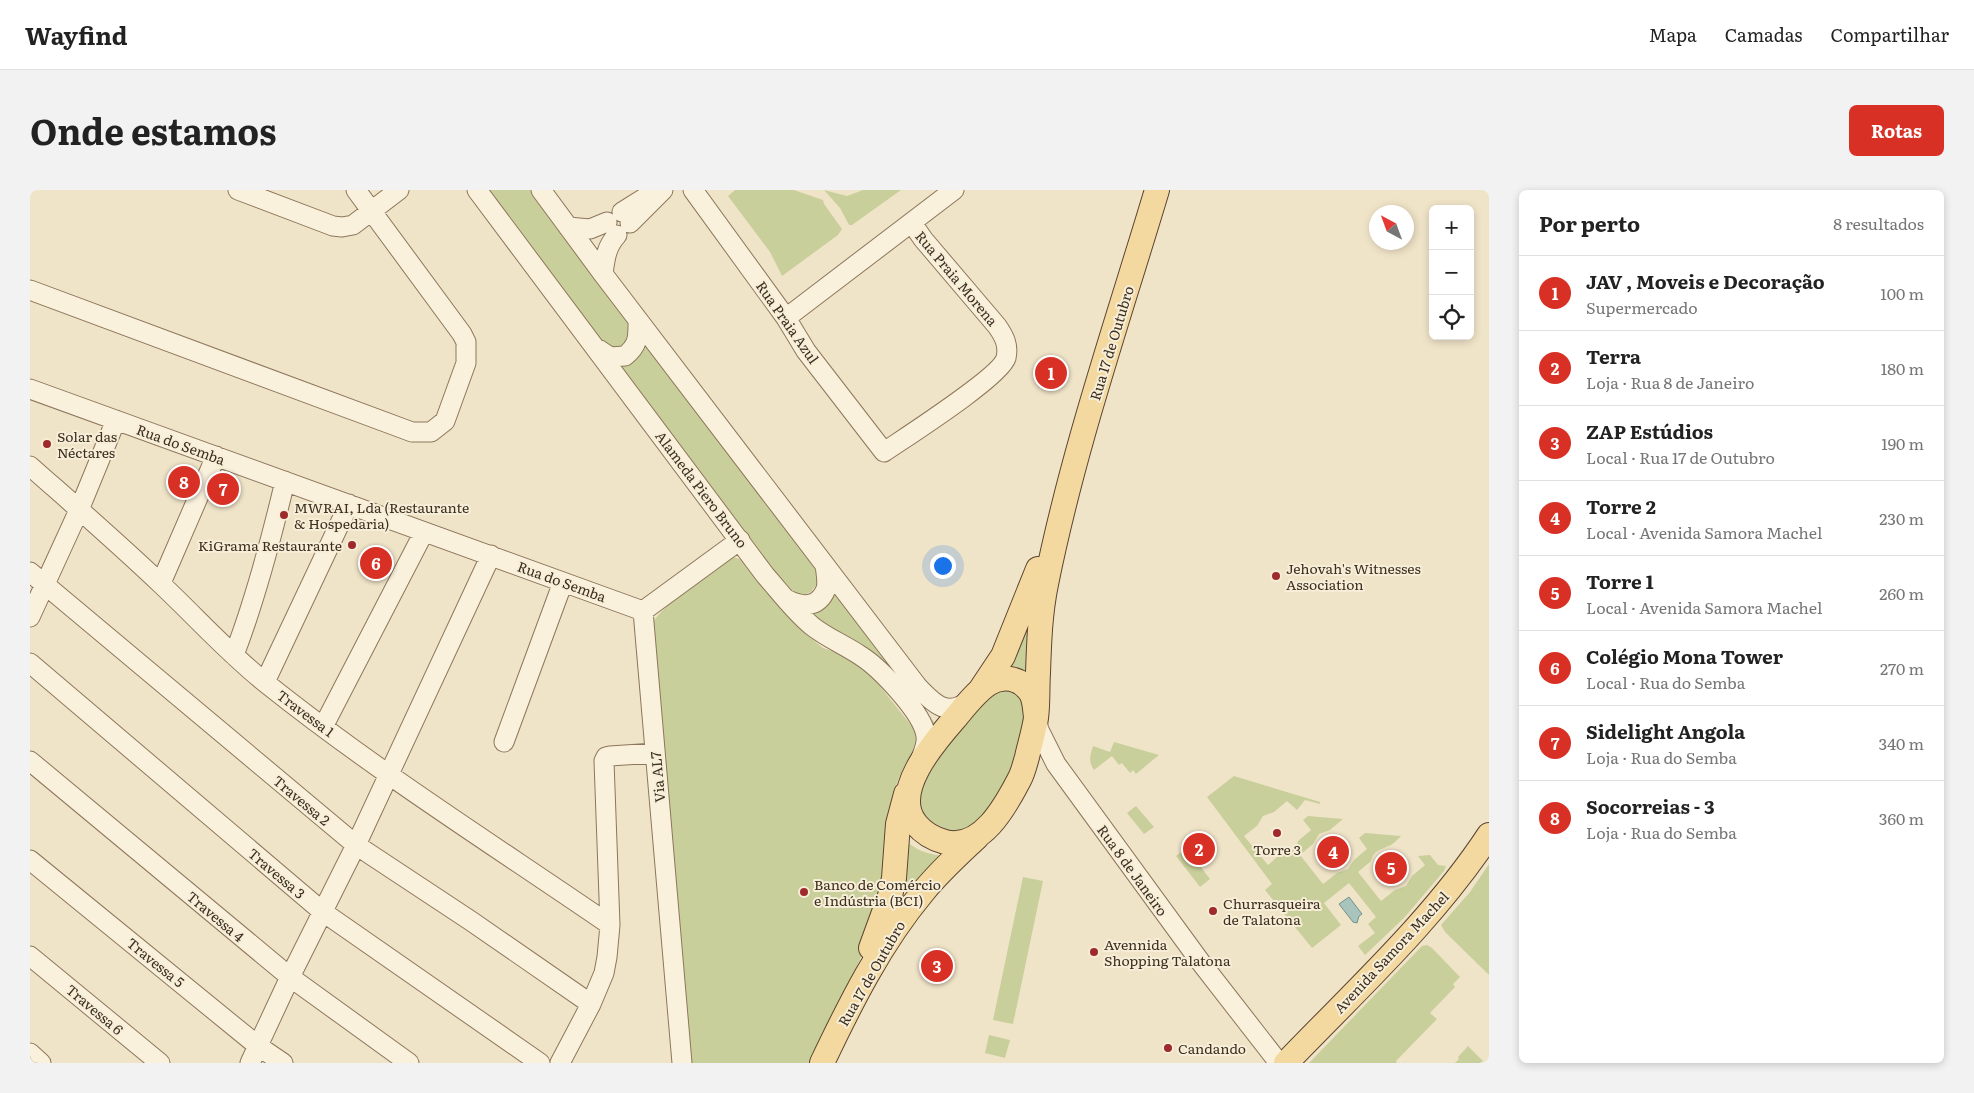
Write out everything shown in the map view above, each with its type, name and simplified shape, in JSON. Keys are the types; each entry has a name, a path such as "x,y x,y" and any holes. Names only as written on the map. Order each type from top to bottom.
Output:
{"main road":[{"name":"Rua 17 de Outubro","path":"822,1063 876,961 910,908 924,890 987,828 1005,805 1021,778 1036,717 1042,612 1066,497 1157,190"},
{"name":"Rua 17 de Outubro","path":"976,695 1003,656 1066,497"},
{"path":"987,828 976,838 963,844 950,844 937,840 924,832 914,822 909,811 909,795 916,771 937,739 988,683 1007,678 1017,680 1032,695 1036,717"},
{"name":"Rua 17 de Outubro","path":"838,1031 885,914 894,878 898,824 907,790 916,771"},
{"name":"Avenida Samora Machel","path":"1286,1063 1420,923 1466,868 1489,835"}],"street":[{"path":"238,190 333,226 342,227 353,225 399,190"},
{"path":"30,290 412,432 431,432 445,420 457,390 466,362 466,342 356,190"},
{"name":"Alameda Piero Bruno","path":"477,190 784,598 802,617 823,634 872,663 894,685 913,710 925,729 926,737 926,745 916,771"},
{"path":"541,190 638,320 928,698 940,708 953,708 964,705 976,695"},
{"path":"603,274 607,250 619,223 658,190"},
{"path":"568,227 590,230 619,223 663,190"},
{"name":"Rua Praia Azul","path":"693,190 786,318 806,350 884,452"},
{"path":"786,318 912,223 951,191"},
{"name":"Rua Praia Morena","path":"884,452 989,378 1000,368 1005,359 1007,348 1005,338 997,326 923,239 912,223"},
{"path":"597,348 610,356 625,356 636,346 638,320"},
{"name":"Rua do Semba","path":"30,389 643,611"},
{"path":"30,617 79,510 116,420"},
{"path":"161,584 216,456"},
{"name":"Travessa 1","path":"30,466 161,584 234,655 265,682 323,727 610,925"},
{"path":"234,655 262,574 285,482"},
{"path":"265,682 349,504"},
{"path":"323,727 424,532"},
{"path":"643,611 740,540"},
{"path":"254,1055 290,977 356,846 491,556"},
{"path":"784,598 796,605 803,606 811,604 819,598 825,590 827,582 825,565"},
{"name":"Travessa 2","path":"30,572 356,846 471,921 591,1004"},
{"path":"504,742 563,582"},
{"name":"Via AL7","path":"643,611 682,1063"},
{"name":"Travessa 3","path":"30,663 323,912 540,1063"},
{"name":"Rua 8 de Janeiro","path":"1036,717 1039,730 1056,764 1202,964 1279,1063"},
{"path":"560,1063 591,1004 604,973 607,957 610,925 604,761 606,757 610,756 655,753"},
{"name":"Travessa 4","path":"30,761 290,977 409,1063"},
{"name":"Travessa 5","path":"30,860 254,1055 283,1063"},
{"name":"Travessa 6","path":"30,956 160,1063"},
{"path":"30,1053 41,1063"}],"green space":[{"path":"485,190 530,190 634,329 625,349 603,348"},
{"path":"735,190 794,190 823,200 842,229 838,235 782,276 770,252 728,196"},
{"path":"824,190 847,196 863,190 901,190 852,225 849,225 840,208"},
{"path":"645,343 817,568 819,581 811,592 800,596 788,590 617,364"},
{"path":"734,557 747,562 807,635 823,648 860,661 918,734 914,750 899,778 894,793 892,863 883,898 866,946 810,1063 687,1063 653,622 690,585"},
{"path":"1046,557 1027,673 1018,667 1008,665"},
{"path":"833,587 934,722 933,725 882,660 858,644 826,633 803,610"},
{"path":"1014,687 1026,704 1019,751 999,798 974,827 948,835 924,823 916,800 922,774 991,691"},
{"path":"1114,742 1159,755 1136,774 1133,770 1130,773 1122,763 1119,765 1112,756 1094,770 1090,758 1093,746 1110,752"},
{"path":"1234,776 1320,802 1320,804 1305,800 1297,810 1287,801 1274,812 1263,816 1257,826 1244,836 1268,865 1278,856 1294,849 1298,841 1311,830 1303,820 1308,816 1343,819 1330,830 1319,834 1313,844 1300,855 1323,884 1337,873 1348,869 1354,860 1367,849 1359,838 1365,833 1401,836 1392,844 1375,853 1371,861 1358,872 1381,901 1395,890 1406,886 1412,876 1425,865 1418,856 1430,855 1438,865 1446,866 1444,871 1404,918 1365,955 1358,946 1375,933 1368,924 1376,917 1349,883 1324,903 1341,925 1312,948 1265,890 1272,884 1207,797"},
{"path":"1136,806 1154,827 1144,834 1127,813"},
{"path":"902,836 921,851 944,856 910,891 906,892 903,889"},
{"path":"1186,848 1210,879 1200,887 1176,856"},
{"path":"1489,864 1489,975 1445,932 1441,925 1470,892"},
{"path":"1023,877 1043,881 1013,1024 993,1020"},
{"path":"1427,945 1460,977 1453,984 1455,987 1430,1013 1437,1019 1396,1061 1397,1063 1309,1063 1422,946"},
{"path":"989,1035 1010,1040 1005,1058 985,1053"},
{"path":"1468,1046 1483,1061 1480,1063 1455,1063 1459,1059 1458,1057"}],"water":[{"path":"1349,897 1362,914 1359,916 1357,923 1353,922 1339,904"}],"place":[{"name":"JAV , Moveis e Decoração","path":"1051,373"},
{"name":"Solar das Néctares","path":"47,444"},
{"name":"Socorreias - 3","path":"184,482"},
{"name":"Sidelight Angola","path":"223,489"},
{"name":"MWRAI, Lda (Restaurante & Hospedaria)","path":"284,515"},
{"name":"KiGrama Restaurante","path":"352,545"},
{"name":"Colégio Mona Tower","path":"376,563"},
{"name":"Jehovah's Witnesses Association","path":"1276,576"},
{"name":"Torre 3","path":"1277,833"},
{"name":"Terra","path":"1199,849"},
{"name":"Torre 2","path":"1333,852"},
{"name":"Torre 1","path":"1391,868"},
{"name":"Banco de Comércio e Indústria (BCI)","path":"804,892"},
{"name":"Churrasqueira de Talatona","path":"1213,911"},
{"name":"Avennida Shopping Talatona","path":"1094,952"},
{"name":"ZAP Estúdios","path":"937,966"},
{"name":"Candando","path":"1168,1048"}]}
